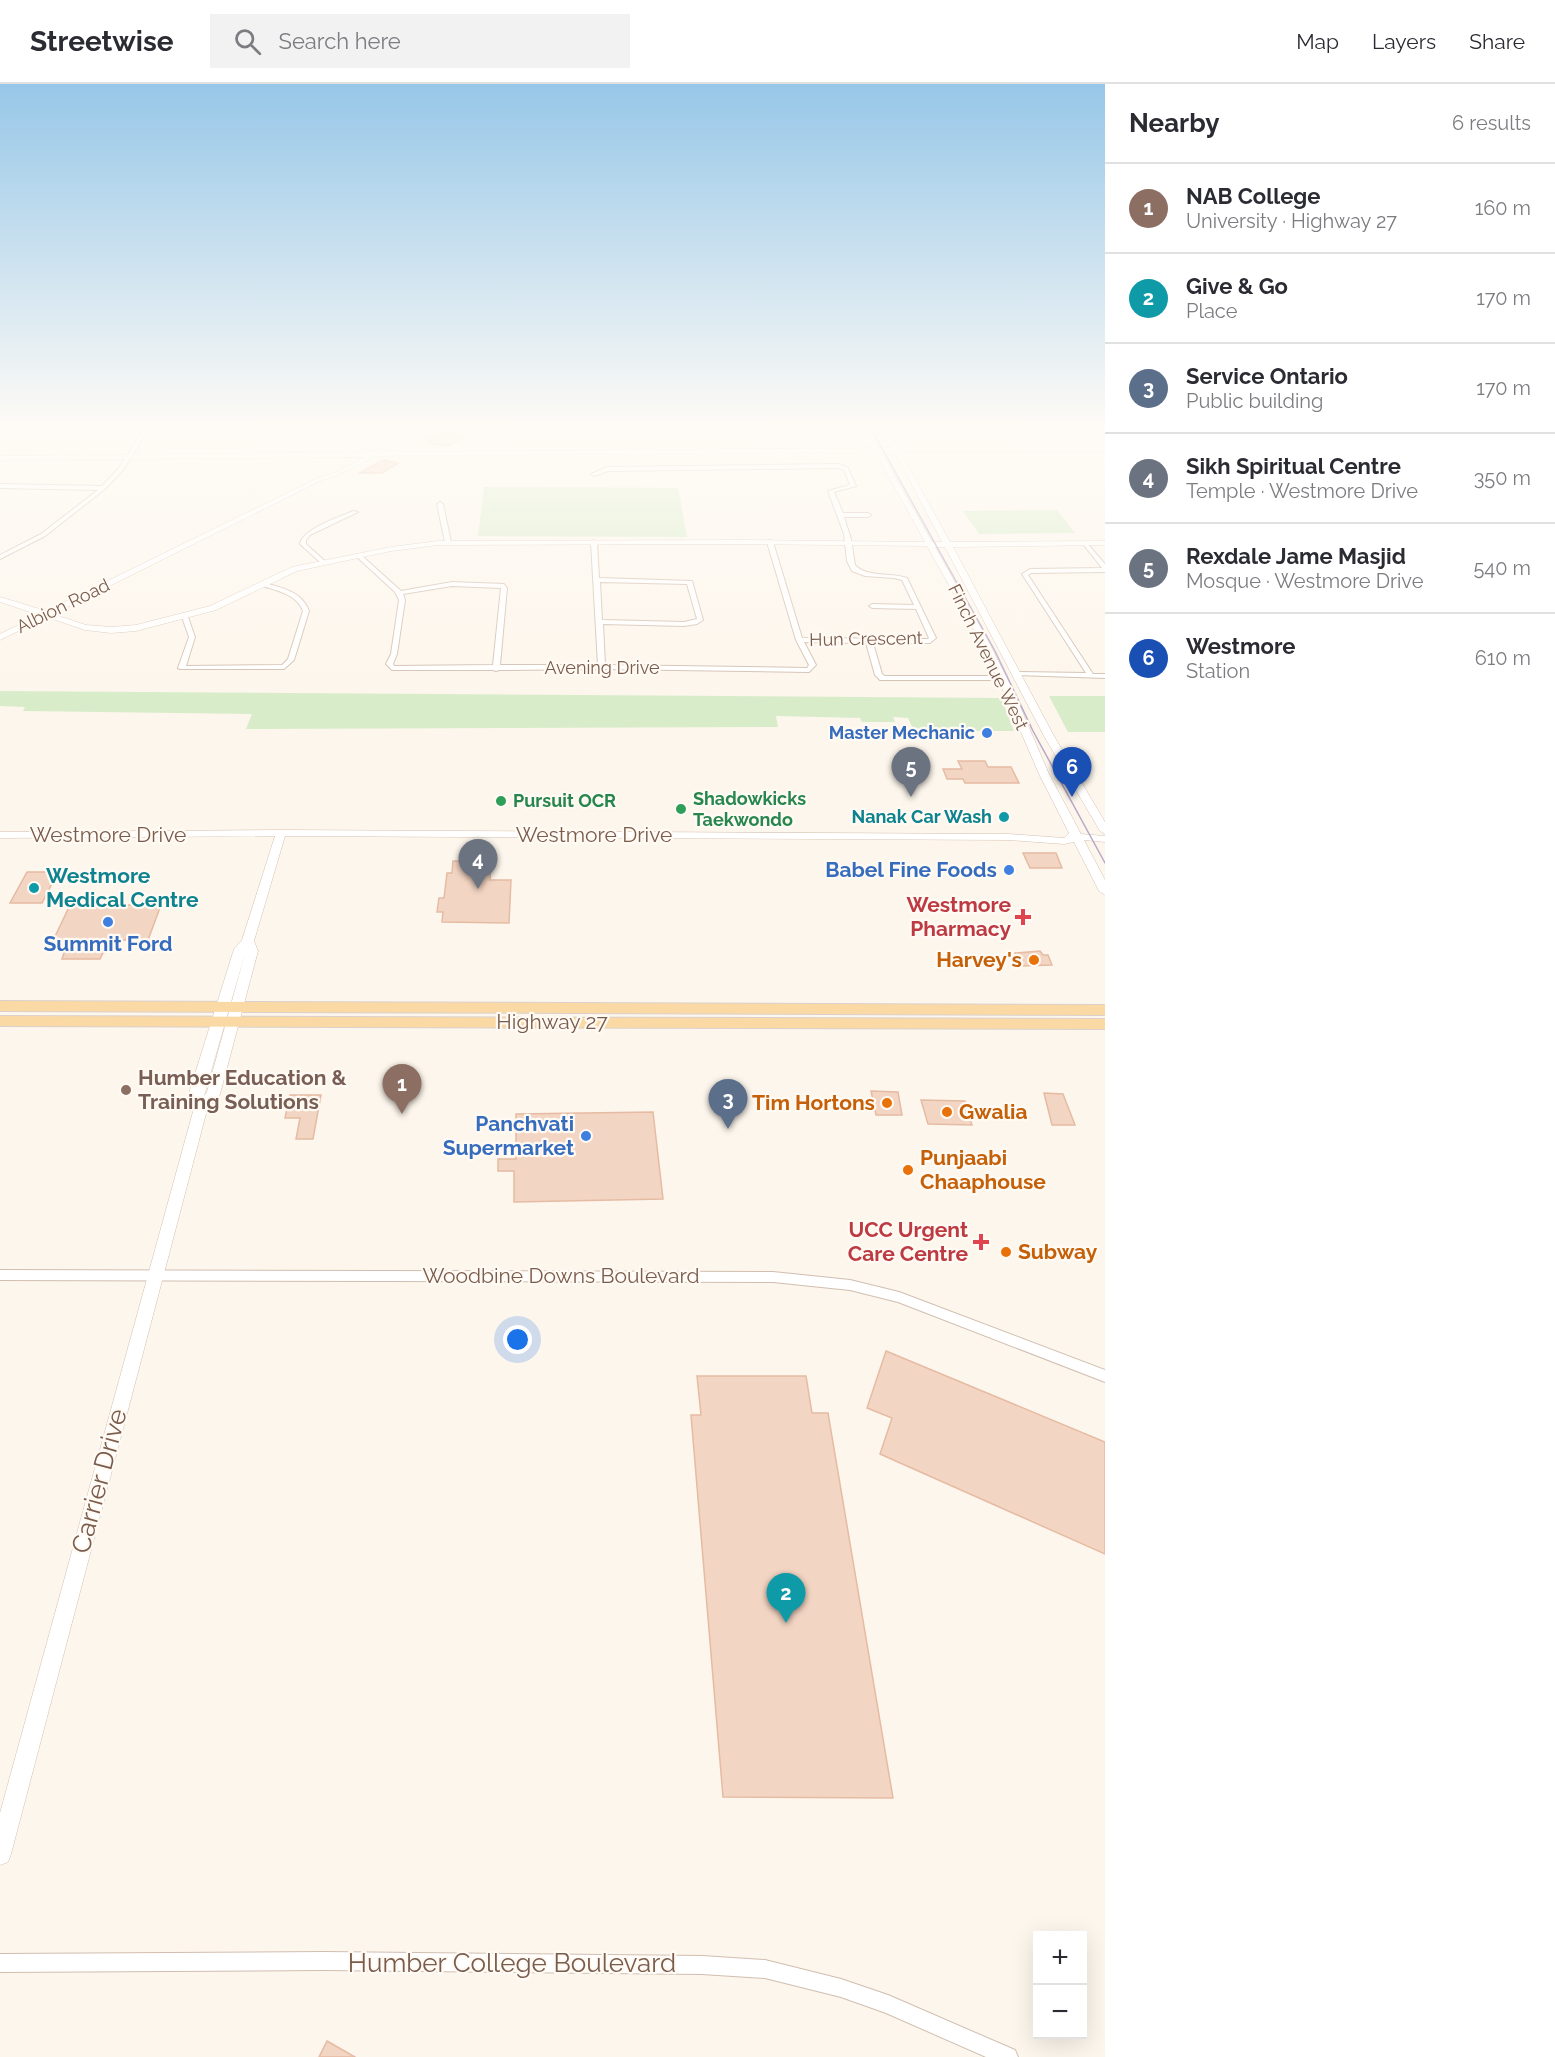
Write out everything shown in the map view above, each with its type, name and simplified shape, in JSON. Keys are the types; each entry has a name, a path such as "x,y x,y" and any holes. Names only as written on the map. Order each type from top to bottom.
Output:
{"main road":[{"name":"Albion Road","path":"0,637 239,519"},
{"name":"Finch Avenue West","path":"915,519 967,609 1002,678 1044,774 1105,891"},
{"name":"Finch Avenue West","path":"933,519 1049,736 1105,831"},
{"path":"0,599 82,626 111,630 136,628 213,609 287,572 417,545 448,542 1105,543"},
{"name":"Westmore Drive","path":"0,835 281,833 1009,837 1064,841 1077,838 1105,839"},
{"name":"Carrier Drive","path":"0,1854 201,1108 213,1094 240,949 248,941 281,833"},
{"name":"Highway 27","path":"0,1006 227,1014 1105,1024"},
{"name":"Highway 27","path":"0,1020 227,1014 1105,1010"}],"street":[{"path":"1,556 43,535 63,519"},
{"path":"324,563 303,544 303,540 308,534 340,519"},
{"path":"443,519 448,542"},
{"path":"842,519 849,538 848,543"},
{"path":"594,542 602,667"},
{"name":"Avening Drive","path":"399,593 402,600 401,613 394,654 389,664 392,668 602,667 809,670 813,665 806,657 799,640 770,542"},
{"name":"Hun Crescent","path":"799,640 930,641 933,638 903,578 856,571 852,565 848,543"},
{"path":"1086,544 1105,569"},
{"path":"359,556 399,593 452,584 502,585 504,588 496,669"},
{"path":"1090,676 1025,574 1030,571 1105,569"},
{"path":"598,580 690,582 700,620 684,624 600,622"},
{"path":"185,617 192,638 182,668 284,667 291,660 306,611 304,605 290,593 262,584"},
{"path":"872,606 918,607"},
{"path":"869,640 879,675 883,678 1002,678"},
{"path":"1017,674 1105,676"},
{"name":"Woodbine Downs Boulevard","path":"0,1275 773,1277 850,1285 899,1297 1105,1376"},
{"name":"Humber College Boulevard","path":"0,1963 324,1961 702,1965 765,1969 841,1988 888,2004 1008,2057"}],"green space":[{"path":"480,519 684,519 687,537 478,536"},
{"path":"969,519 1064,519 1075,533 979,534"},
{"path":"0,691 1001,698 1014,731 914,731 908,718 893,717 895,722 862,722 860,718 776,716 778,727 246,729 252,714 23,711 25,707 0,706"},
{"path":"1049,696 1105,696 1105,732 1068,732"}],"building":[{"path":"958,761 985,761 988,767 1011,767 1019,783 965,783 963,779 947,779 943,769 962,769"},
{"path":"1023,853 1056,853 1062,868 1030,868"},
{"path":"453,861 491,861 490,880 511,880 509,923 442,922 443,912 437,912 439,898 444,898 447,873 452,873"},
{"name":"Westmore Medical Centre","path":"27,872 58,872 42,903 10,903"},
{"name":"Summit Ford","path":"70,905 161,905 148,940 113,940 107,952 103,953 100,959 62,959 66,947 50,947"},
{"name":"Harvey's","path":"1040,951 1043,955 1048,955 1052,965 1020,966 1015,953"},
{"name":"Tim Hortons","path":"871,1091 898,1092 902,1115 876,1115"},
{"path":"1044,1093 1063,1094 1075,1125 1052,1125"},
{"path":"290,1095 321,1095 313,1139 296,1139 300,1118 285,1118"},
{"name":"Gwalia","path":"921,1100 965,1101 972,1125 928,1124"},
{"name":"Panchvati Supermarket","path":"653,1112 663,1199 514,1202 514,1171 498,1171 498,1159 516,1159 516,1114"},
{"path":"886,1351 1105,1442 1105,1554 880,1454 892,1418 867,1408"},
{"path":"697,1376 806,1376 812,1413 828,1413 893,1798 723,1797 691,1415 701,1415"},
{"path":"327,2041 355,2057 319,2057"}],"tram line":[{"path":"921,519 995,651 1033,731 1105,863"}],"place":[{"name":"Master Mechanic","path":"987,733"},
{"name":"Rexdale Jame Masjid","path":"911,797"},
{"name":"Westmore","path":"1072,797"},
{"name":"Pursuit OCR","path":"501,801"},
{"name":"Shadowkicks Taekwondo","path":"681,809"},
{"name":"Nanak Car Wash","path":"1004,817"},
{"name":"Babel Fine Foods","path":"1009,870"},
{"name":"Westmore Medical Centre","path":"34,888"},
{"name":"Sikh Spiritual Centre","path":"478,889"},
{"name":"Westmore Pharmacy","path":"1023,917"},
{"name":"Summit Ford","path":"108,922"},
{"name":"Harvey's","path":"1034,960"},
{"name":"Humber Education & Training Solutions","path":"126,1090"},
{"name":"Tim Hortons","path":"887,1103"},
{"name":"Gwalia","path":"947,1112"},
{"name":"NAB College","path":"402,1114"},
{"name":"Service Ontario","path":"728,1129"},
{"name":"Panchvati Supermarket","path":"586,1136"},
{"name":"Punjaabi Chaaphouse","path":"908,1170"},
{"name":"UCC Urgent Care Centre","path":"981,1242"},
{"name":"Subway","path":"1006,1252"},
{"name":"Give & Go","path":"786,1623"}]}
